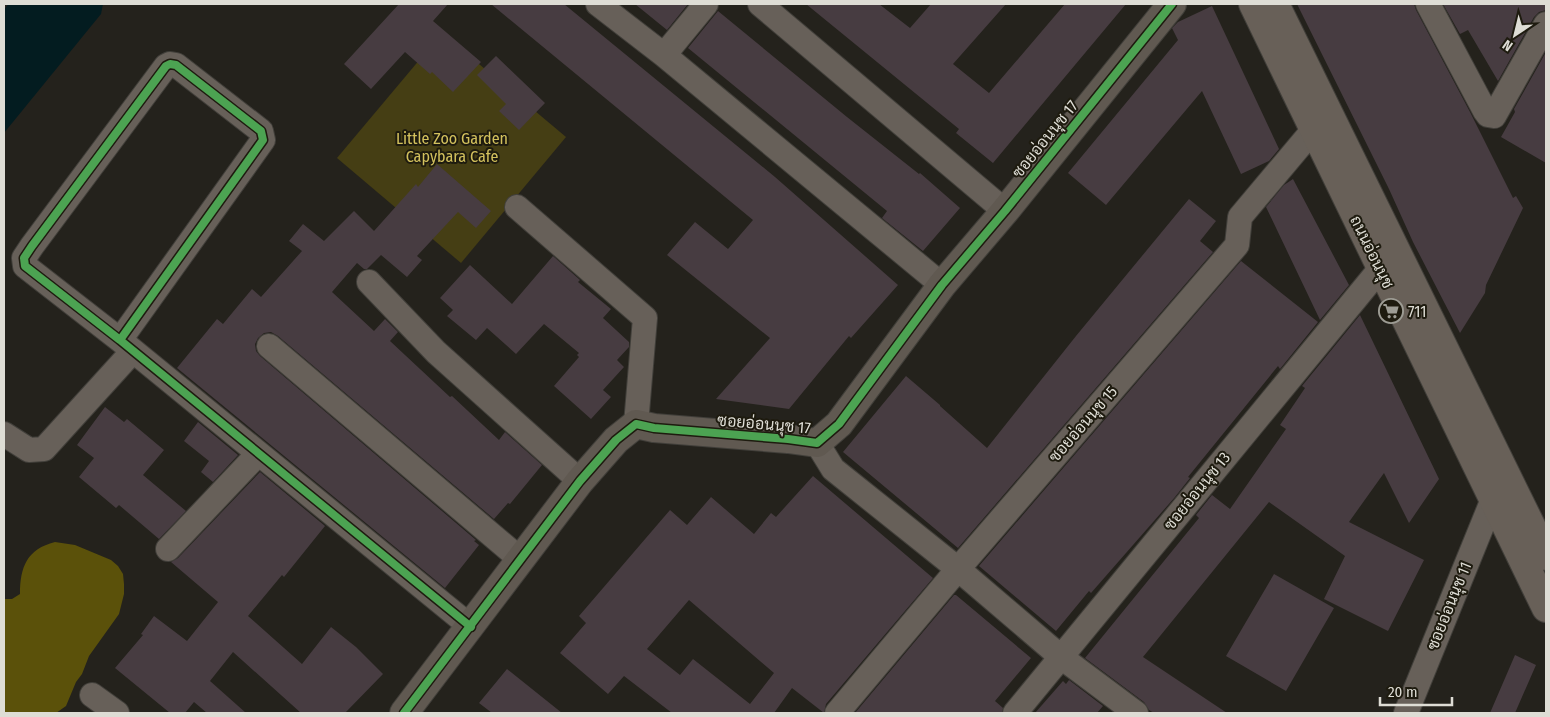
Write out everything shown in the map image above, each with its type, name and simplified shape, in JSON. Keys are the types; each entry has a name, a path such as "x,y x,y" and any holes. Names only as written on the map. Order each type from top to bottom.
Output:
{"main road":[{"name":"ถนนอ่อนนุช","path":"1253,4 1546,608"},
{"name":"ถนนอ่อนนุช","path":"1276,4 1546,556"}],"street":[{"path":"598,4 942,285"},
{"path":"664,56 706,4"},
{"path":"760,4 1005,211"},
{"name":"ซอยอ่อนนุช 17","path":"636,424 654,428 817,443 839,424 942,285 1005,211 1172,4"},
{"path":"1428,4 1488,115 1494,116 1546,24"},
{"path":"4,434 29,450 44,449 126,346 263,140 261,131 176,65 170,64 166,66 24,258 25,266 126,346 471,627"},
{"name":"ซอยอ่อนนุช 15","path":"838,713 958,569 1237,245 1240,217 1314,129"},
{"path":"404,713 580,481 616,440 636,424 645,318 517,207"},
{"name":"ซอยอ่อนนุช 13","path":"1015,713 1380,269"},
{"path":"368,282 436,352 580,481"},
{"path":"269,346 520,560"},
{"path":"817,443 834,469 958,569 1060,657 1136,713"},
{"path":"168,549 258,454"},
{"name":"ซอยอ่อนนุช 11","path":"1406,713 1492,499"},
{"path":"92,695 117,713"}],"green space":[{"name":"Little Zoo Garden Capybara Cafe","path":"442,33 566,137 461,263 337,158"}],"shaded area":[{"path":"55,542 75,545 111,560 118,566 123,574 124,584 124,594 119,614 89,656 66,706 56,713 4,713 4,599 12,599 20,594 20,584 24,568 32,554 45,545"}],"water":[{"path":"8,4 103,4 101,14 4,133 4,10"}],"building":[{"path":"399,4 448,4 433,21 481,62 453,92 432,72 430,74 405,52 371,89 344,64"},
{"path":"491,4 564,4 775,177 898,285 851,338 849,336 789,409 716,399 770,338 667,255 695,222 728,249 753,220"},
{"path":"635,4 688,4 667,30"},
{"path":"806,4 879,4 910,28 931,4 1006,4 953,64 989,93 1065,4 1126,4 993,163 956,133 959,129"},
{"path":"1297,4 1414,4 1513,198 1516,196 1523,208 1486,285 1485,293 1460,333 1413,242 1389,189"},
{"path":"1443,4 1546,4 1546,10 1539,12 1534,17 1498,81 1468,30 1460,34"},
{"path":"1212,6 1279,149 1269,161 1241,174 1202,91 1106,205 1068,173 1178,40 1172,28 1178,22"},
{"path":"718,11 847,117 920,173 960,208 923,251 882,218 887,211 688,48"},
{"path":"1546,52 1546,163 1501,137 1515,112 1514,109"},
{"path":"496,56 545,103 519,130 499,111 506,104 477,75"},
{"path":"437,164 491,211 476,228 458,212 417,256 422,260 407,277 381,255 367,269 364,269 357,263 332,292 374,331 385,319 398,332 390,341 450,397 452,396 499,440 505,432 542,465 510,504 508,503 494,519 278,336 271,332 264,333 255,344 256,351 260,356 476,540 474,541 479,545 445,588 177,368 217,319 223,324 252,289 261,297 302,251 289,241 303,224 324,241 354,211 374,231 416,184 418,187"},
{"path":"1293,179 1349,285 1320,320 1266,207 1284,185"},
{"path":"1189,199 1216,221 1200,241 1213,252 958,548 843,452 906,376 987,448"},
{"path":"553,256 580,280 578,282 611,309 603,318 629,342 629,347 617,360 624,367 603,390 611,397 591,419 554,386 579,357 577,355 579,353 544,324 516,354 487,328 476,340 447,316 453,310 440,298 470,265 512,304"},
{"path":"1241,261 1318,322 1280,369 1278,366 1188,477 1190,478 1175,497 1091,593 1089,591 1056,631 979,566"},
{"path":"1360,315 1439,479 1409,523 1384,473 1349,522 1424,560 1388,631 1324,599 1345,556 1269,502 1143,657 1227,713 1154,713 1149,710 1144,702 1085,658 1199,518 1196,515 1212,495 1230,509 1286,429 1280,425 1305,388 1302,386"},
{"path":"105,407 124,422 127,419 164,450 143,475 186,511 159,539 119,505 116,508 79,477 94,458 77,445"},
{"path":"198,422 238,455 213,482 201,472 209,461 184,441"},
{"path":"260,472 325,526 284,577 282,575 248,616 302,664 331,627 356,647 383,674 345,713 301,713 233,652 210,681 246,713 207,713 194,702 185,713 170,713 115,668 143,635 141,634 154,616 187,641 218,602 171,562 178,558"},
{"path":"813,476 933,578 826,704 824,713 792,688 774,713 672,713 624,676 608,694 560,653 586,623 579,616 670,510 687,525 711,497 754,534 771,513 776,517","holes":["689,600 774,673 750,704 693,659 680,675 647,649"]},
{"path":"1274,574 1334,608 1286,691 1226,656"},
{"path":"954,595 1031,658 995,701 1003,708 1002,713 855,713"},
{"path":"1515,655 1536,665 1515,713 1490,713"},
{"path":"507,669 562,713 492,713 479,703"},
{"path":"1069,680 1103,706 1097,713 1035,713 1063,681 1066,684"}],"cycle path":[{"path":"404,713 580,481 616,440 636,424 654,428 817,443 839,424 942,285 1005,211 1172,4"},
{"path":"120,340 263,140 261,131 176,65 170,64 166,66 32,246 24,258 25,266 120,340 471,627"}],"place":[{"name":"711","path":"1391,311"}]}
